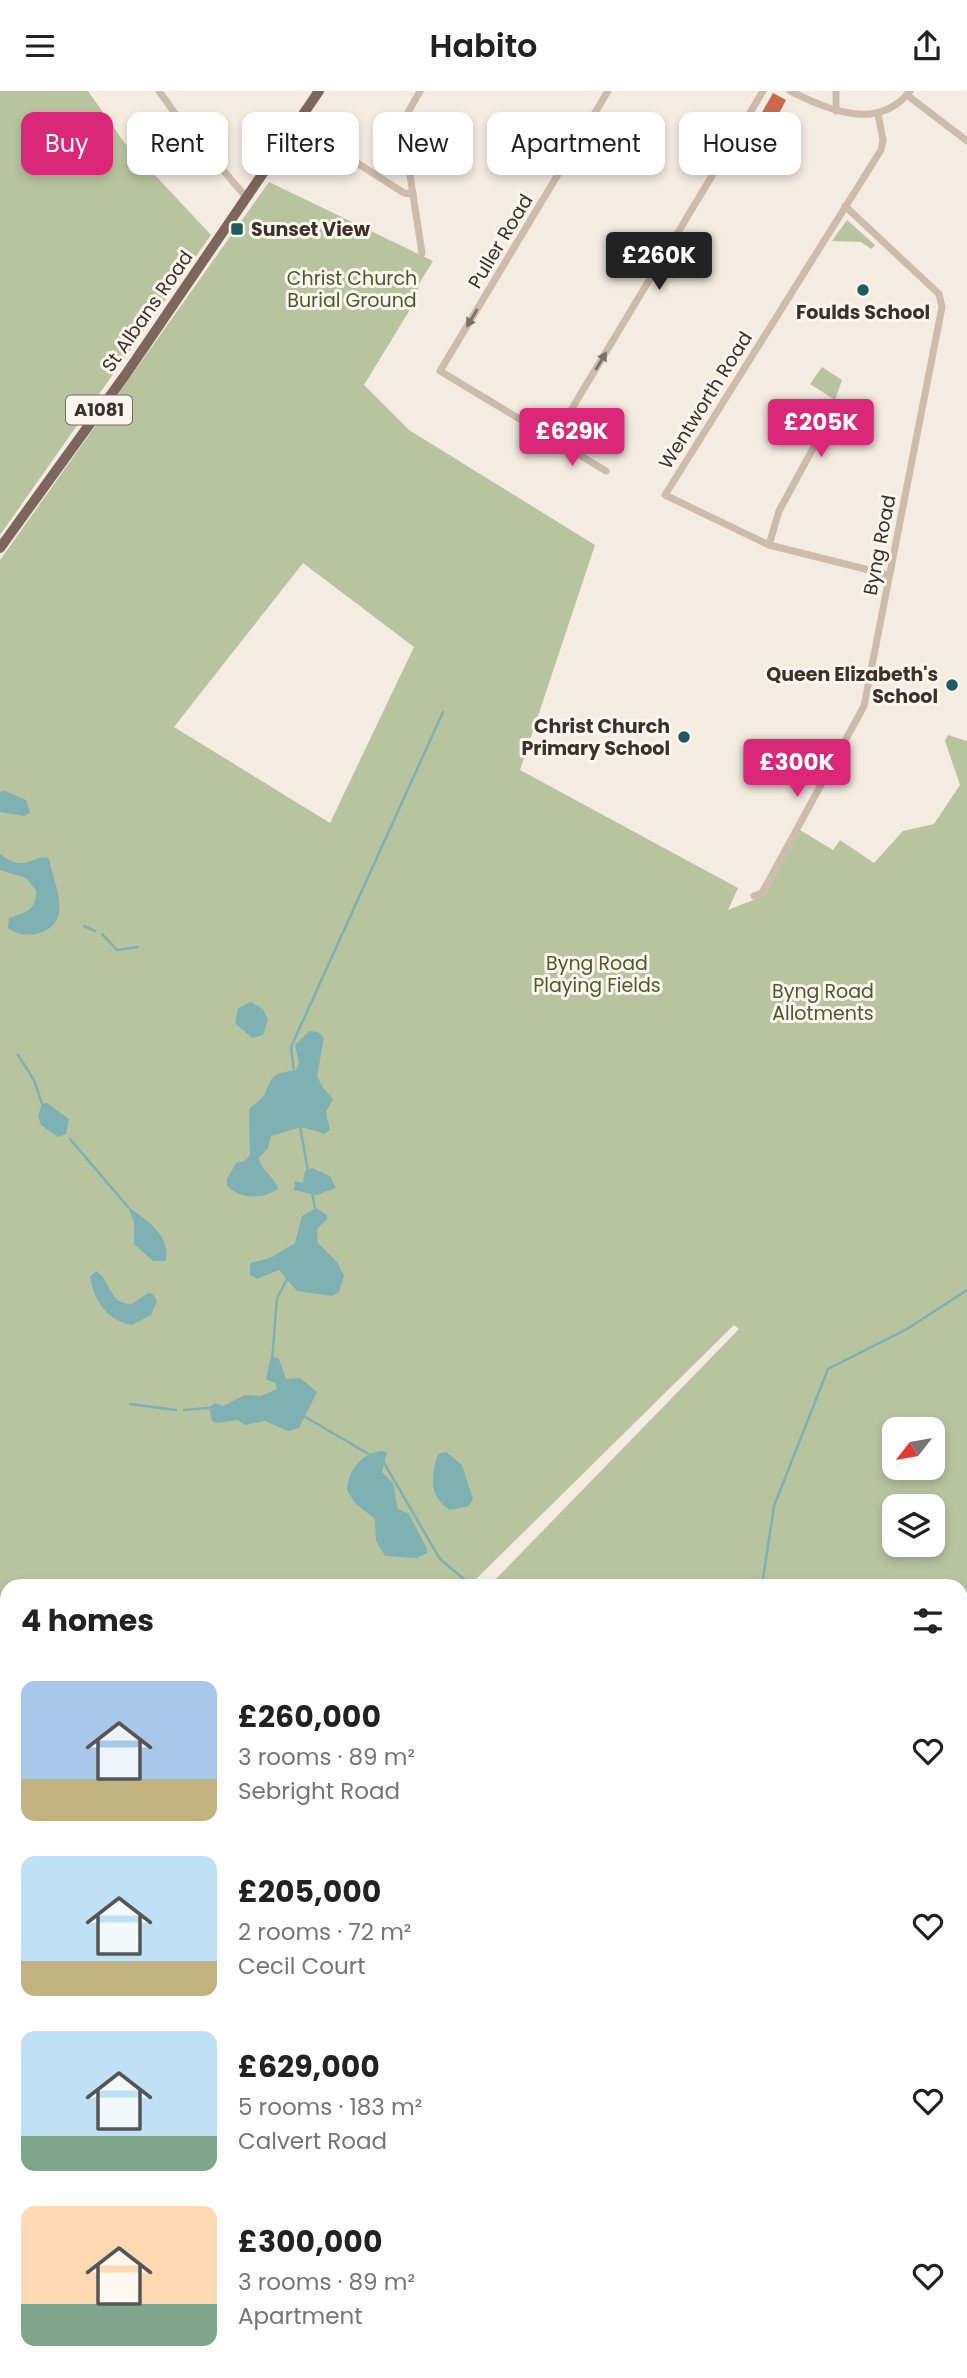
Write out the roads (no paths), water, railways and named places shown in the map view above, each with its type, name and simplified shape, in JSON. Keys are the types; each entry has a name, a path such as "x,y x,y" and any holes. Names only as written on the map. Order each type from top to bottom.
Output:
{"main road":[{"name":"St Albans Road","path":"304,112 319,91"},
{"name":"St Albans Road","path":"0,548 262,175"}],"street":[{"path":"159,91 178,119 247,198"},
{"path":"420,91 402,123 422,253"},
{"name":"Puller Road","path":"553,440 440,371 608,91"},
{"path":"606,471 553,440 763,91"},
{"path":"790,91 836,111 877,114 896,107 909,93 967,141"},
{"path":"836,91 836,111"},
{"name":"Wentworth Road","path":"877,114 883,140 881,151 665,495 769,545 889,575"},
{"path":"359,164 404,193 412,194"},
{"name":"Byng Road","path":"754,896 762,893 864,706 942,300 939,293 845,206"},
{"path":"769,545 779,511 822,432"}],"water":[{"path":"5,791 26,800 30,813 24,816 0,812 0,792"},
{"path":"0,854 16,863 49,858 59,900 57,919 51,927 40,933 27,935 8,928 9,918 32,907 36,890 26,878 0,870"},
{"path":"251,1002 263,1009 268,1020 263,1035 252,1038 235,1023 238,1008"},
{"path":"309,1031 318,1032 324,1038 317,1076 333,1099 326,1112 330,1130 324,1134 297,1128 271,1136 268,1148 259,1158 262,1167 278,1189 252,1197 239,1194 227,1186 227,1179 236,1163 245,1161 250,1155 249,1110 264,1096 275,1076 296,1070 299,1063 295,1045"},
{"path":"47,1103 69,1119 66,1134 58,1137 41,1125 38,1116 42,1104"},
{"path":"312,1168 330,1176 336,1188 316,1195 294,1190 295,1181 303,1183 305,1171"},
{"path":"128,1207 161,1236 167,1252 166,1261 153,1261 134,1244 134,1222"},
{"path":"316,1208 327,1215 327,1219 317,1229 318,1243 338,1263 344,1276 339,1292 332,1296 297,1291 279,1270 257,1279 250,1275 250,1263 270,1258 295,1243 302,1216"},
{"path":"96,1271 114,1296 124,1303 132,1304 148,1293 153,1294 157,1301 151,1315 132,1325 109,1314 99,1302 92,1286 90,1277"},
{"path":"274,1357 279,1359 286,1379 300,1378 317,1392 299,1428 288,1431 265,1421 245,1425 237,1420 218,1423 212,1421 209,1407 215,1403 223,1406 245,1395 261,1396 277,1389 275,1383 266,1379 270,1361"},
{"path":"382,1451 387,1453 382,1472 393,1483 398,1509 409,1514 427,1549 427,1553 417,1558 385,1556 376,1541 375,1519 355,1503 347,1490 350,1476 357,1464 368,1455"},
{"path":"446,1452 462,1465 473,1499 469,1506 450,1510 438,1499 435,1492 433,1478 438,1454"}],"waterway":[{"path":"294,1071 291,1047 443,712"},
{"path":"84,926 95,931"},
{"path":"102,934 117,950 138,947"},
{"path":"18,1055 34,1080 42,1104"},
{"path":"300,1126 308,1172"},
{"path":"70,1139 128,1207"},
{"path":"312,1192 315,1209"},
{"path":"272,1361 277,1298 287,1279"},
{"path":"763,1579 774,1506 828,1369 907,1329 967,1290"},
{"path":"130,1404 176,1410"},
{"path":"184,1410 208,1408"},
{"path":"302,1415 372,1456"},
{"path":"384,1463 440,1559 464,1579"}],"place":[{"name":"Sunset View","path":"237,229"},
{"name":"Foulds School","path":"863,290"},
{"name":"Queen Elizabeth's School","path":"952,685"},
{"name":"Christ Church Primary School","path":"684,737"}],"park label":[{"name":"Christ Church Burial Ground","path":"352,289"},
{"name":"Byng Road Playing Fields","path":"597,974"},
{"name":"Byng Road Allotments","path":"823,1002"}]}
